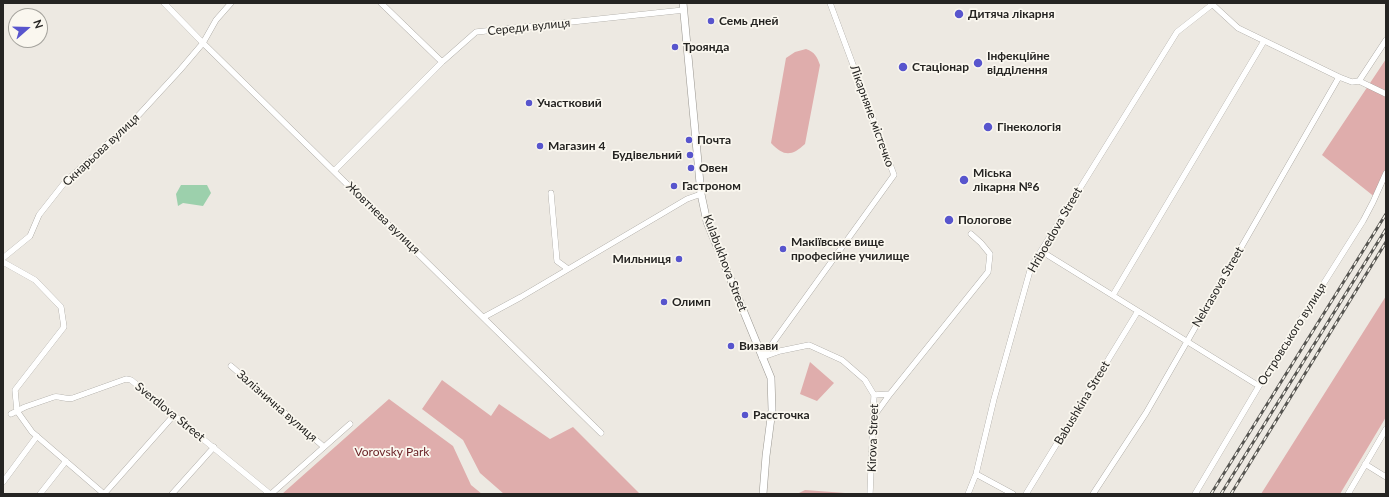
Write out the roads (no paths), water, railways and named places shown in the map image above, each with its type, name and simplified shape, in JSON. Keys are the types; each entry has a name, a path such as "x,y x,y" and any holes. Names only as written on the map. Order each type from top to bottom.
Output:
{"street":[{"name":"Жовтнева вулиця","path":"164,3 601,433"},
{"name":"Скнарьова вулиця","path":"3,258 30,236 39,215 65,182 134,119 180,70 203,43 216,20 232,3"},
{"path":"381,3 442,62"},
{"name":"Лікарняне містечко","path":"762,358 894,175 830,3"},
{"path":"1213,4 1238,28 1339,77 1352,82 1359,81 1386,94"},
{"name":"Hriboedova Street","path":"968,494 976,474 994,399 1031,267 1177,32 1213,4"},
{"name":"Середи вулиця","path":"334,171 442,62 476,32 683,7"},
{"name":"Kulabukhova Street","path":"683,7 701,194 707,222 771,378 772,410 763,494"},
{"path":"1359,81 1386,40"},
{"path":"1113,295 1264,41"},
{"name":"Nekrasova Street","path":"1093,494 1146,413 1339,77"},
{"name":"Островського вулиця","path":"1195,494 1259,386 1362,221 1373,202 1386,173"},
{"path":"551,193 557,261 568,269"},
{"path":"484,317 687,199 701,194"},
{"path":"874,417 890,394 988,272 990,254 981,242 971,234"},
{"path":"1041,251 1259,386"},
{"path":"3,262 35,280 60,307 64,327 15,390 17,411 37,436 104,494 174,415"},
{"name":"Babushkina Street","path":"1026,494 1138,311"},
{"name":"Kirova Street","path":"762,358 780,351 809,345 836,356 865,380 874,395 870,494"},
{"name":"Залізнична вулиця","path":"230,366 324,447"},
{"name":"Sverdlova Street","path":"12,414 54,397 68,399 73,398 126,379 131,380 271,494"},
{"path":"874,395 890,394"},
{"path":"271,494 350,424"},
{"path":"1348,494 1386,429"},
{"path":"3,482 37,436"},
{"path":"172,494 214,447"},
{"path":"40,494 66,461"},
{"path":"1365,464 1386,477"},
{"path":"976,474 1013,494"}],"railway":[{"path":"1211,494 1386,214"},
{"path":"1221,494 1386,229"},
{"path":"1231,494 1386,242"}],"place":[{"name":"Дитяча лікарня","path":"959,14"},
{"name":"Семь дней","path":"711,21"},
{"name":"Троянда","path":"675,47"},
{"name":"Інфекційне відділення","path":"978,63"},
{"name":"Стаціонар","path":"903,67"},
{"name":"Участковий","path":"529,103"},
{"name":"Гінекологія","path":"988,127"},
{"name":"Почта","path":"689,140"},
{"name":"Магазин 4","path":"540,146"},
{"name":"Будівельний","path":"690,155"},
{"name":"Овен","path":"691,168"},
{"name":"Міська лікарня №6","path":"964,180"},
{"name":"Гастроном","path":"674,186"},
{"name":"Пологове","path":"949,220"},
{"name":"Макіївське вище професійне училище","path":"783,249"},
{"name":"Мильниця","path":"679,259"},
{"name":"Олимп","path":"664,302"},
{"name":"Визави","path":"731,346"},
{"name":"Рассточка","path":"745,415"}],"park label":[{"name":"Vorovsky Park","path":"392,452"}]}
